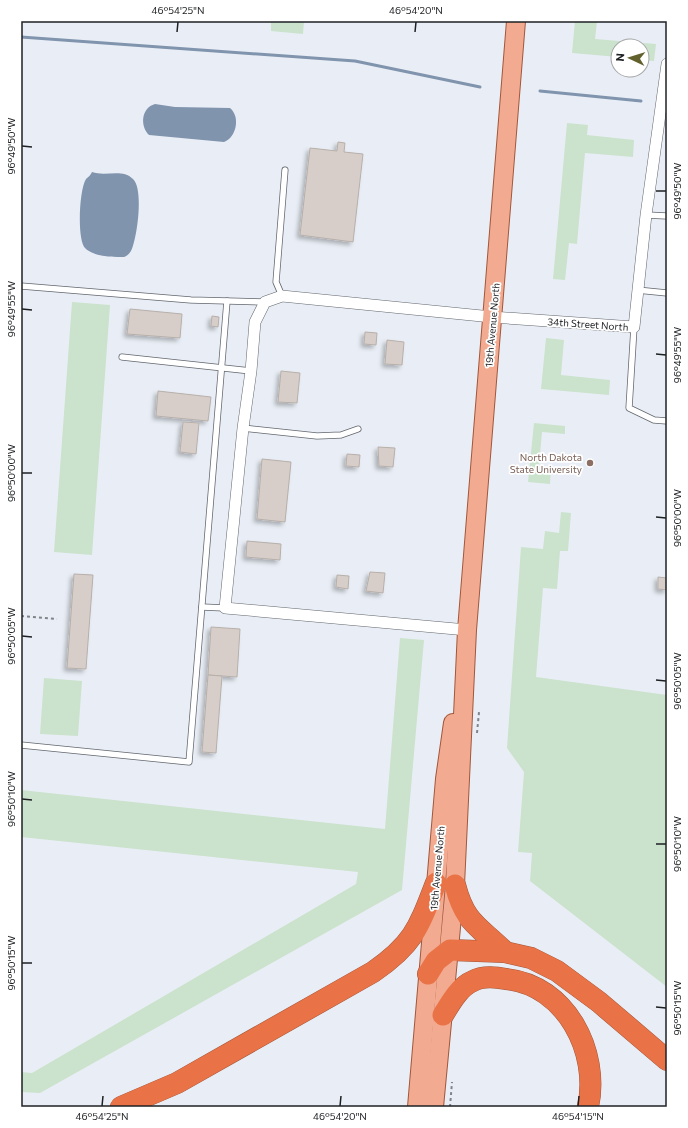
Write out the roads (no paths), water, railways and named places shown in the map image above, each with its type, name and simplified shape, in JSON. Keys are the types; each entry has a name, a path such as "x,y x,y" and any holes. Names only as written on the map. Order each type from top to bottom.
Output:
{"highway":[{"path":"121,1107 177,1084 366,976 394,958 410,940 446,884 464,913 475,926 488,935 505,952"},
{"path":"428,974 436,961 450,950 505,952 532,958 557,970 599,1002 667,1060"},
{"path":"443,1015 457,993 473,980 493,977 515,980 533,987 553,999 571,1019 582,1038 589,1061 592,1081 588,1107"}],"main road":[{"name":"19th Avenue North","path":"417,1107 428,974 446,884 516,21"},
{"name":"19th Avenue North","path":"434,1107 450,950 446,884"}],"street":[{"path":"634,327 646,215 667,64"},
{"name":"34th Street North","path":"282,296 492,317 634,327"},
{"path":"282,296 265,302 255,322 225,608 467,630"}],"lane":[{"path":"282,296 276,282 285,170"},
{"path":"646,215 667,216"},
{"path":"21,286 191,300 265,302"},
{"path":"637,290 667,293"},
{"path":"21,745 189,762 227,301"},
{"name":"34th Street North","path":"634,327 629,408 654,420 667,421"},
{"path":"122,357 251,371"},
{"path":"243,428 316,436 341,435 358,429"},
{"path":"202,607 225,608"}],"water":[{"path":"155,104 175,107 230,108 235,117 236,127 232,136 224,142 149,135 144,127 143,118 147,109"},
{"path":"92,172 103,174 124,174 133,179 136,184 139,203 137,226 131,251 124,257 103,256 93,253 85,248 82,243 80,204 86,179"}],"waterway":[{"path":"21,37 355,61 480,87"},
{"path":"540,91 641,101"}],"place":[{"name":"North Dakota State University","path":"590,463"}]}
